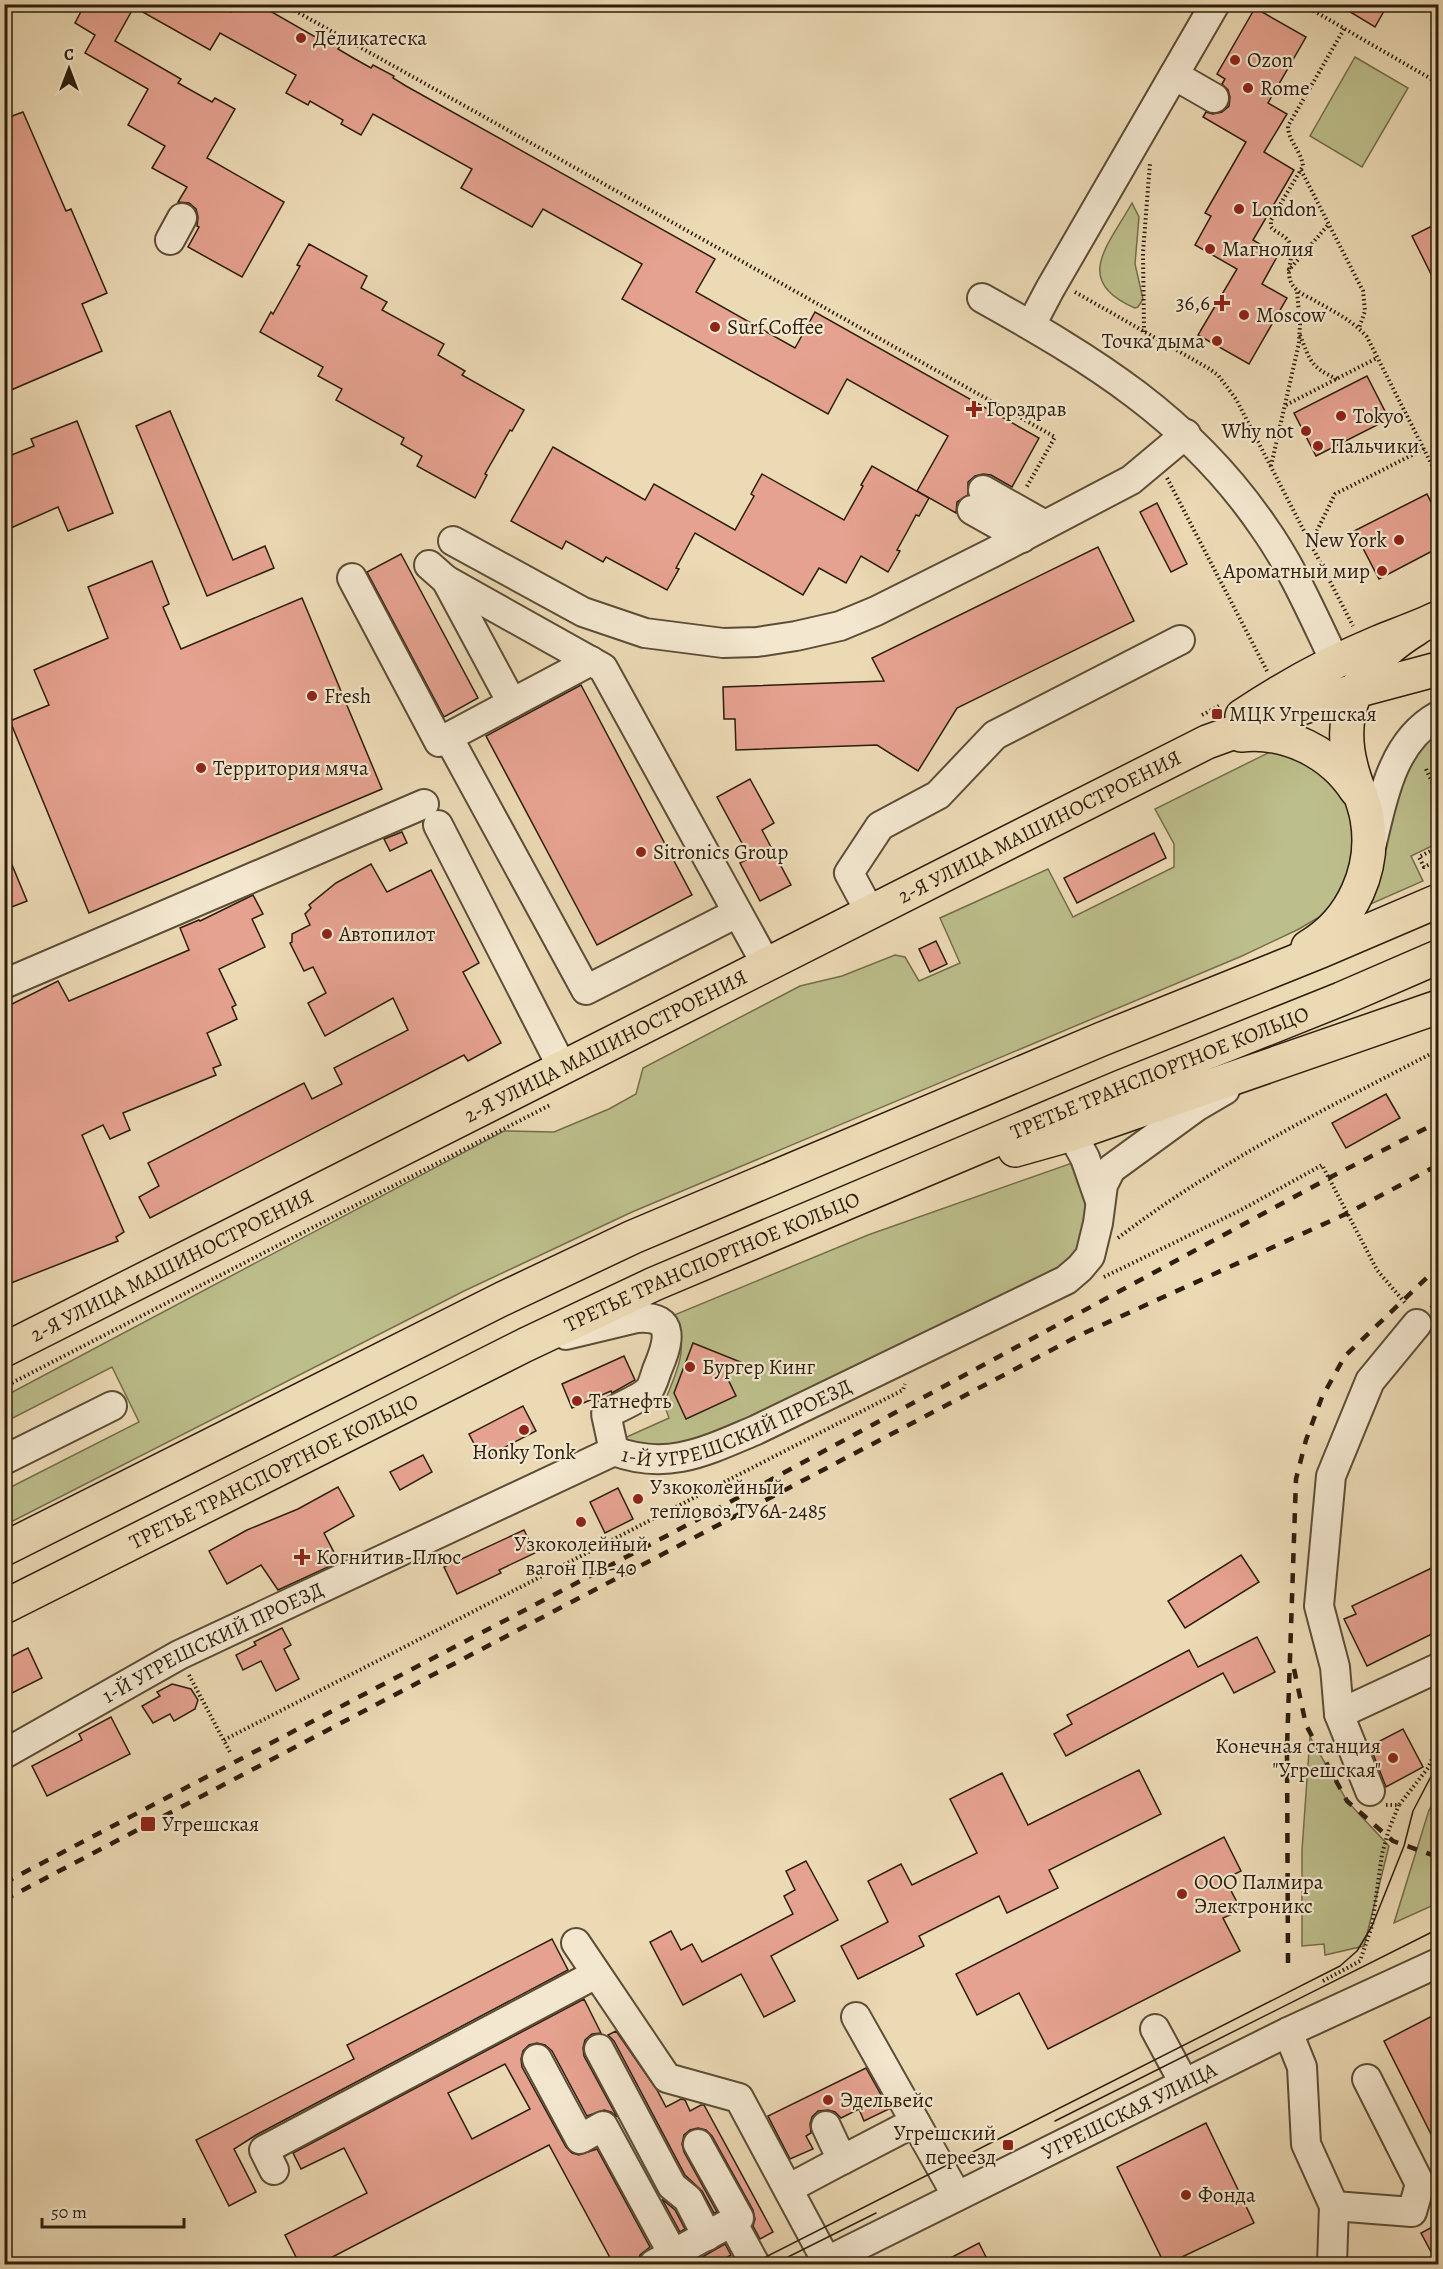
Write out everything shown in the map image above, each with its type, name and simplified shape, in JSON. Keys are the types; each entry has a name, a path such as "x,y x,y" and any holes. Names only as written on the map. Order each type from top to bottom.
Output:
{"main road":[{"name":"2-Я УЛИЦА МАШИНОСТРОЕНИЯ","path":"1207,742 1280,690 1379,642 1427,623"},
{"path":"1252,979 1312,945 1340,921 1361,887 1369,853 1370,837 1348,750 1348,728 1355,690 1362,676 1388,648 1427,623"},
{"path":"1388,648 1388,664 1393,674 1406,677"},
{"name":"2-Я УЛИЦА МАШИНОСТРОЕНИЯ","path":"4,1350 1207,742 1329,698 1438,669"},
{"path":"1207,742 1251,734 1298,742 1314,750 1343,772 1362,801"},
{"path":"4,1549 568,1266 832,1151 1438,901"},
{"name":"ТРЕТЬЕ ТРАНСПОРТНОЕ КОЛЬЦО","path":"4,1607 525,1345 654,1284 852,1198 1341,999 1438,957"},
{"path":"852,1198 1072,1134 1438,1007"}],"street":[{"path":"1031,325 1215,4"},
{"path":"1174,75 1214,98"},
{"path":"982,298 1106,371 1142,397 1186,434 1221,471 1263,525 1293,574 1336,663"},
{"path":"453,541 583,612 618,625 663,636 723,643 757,642 840,626 876,611 1131,480 1186,434"},
{"path":"977,500 1015,508 1034,531 977,500"},
{"path":"512,703 438,573 603,668 766,964"},
{"path":"351,578 439,742 591,661"},
{"path":"870,912 849,873 880,826 938,795 995,735 1180,640"},
{"path":"1369,853 1382,800 1400,755 1410,740 1429,722 1438,717"},
{"path":"448,737 586,990 737,913"},
{"path":"4,984 431,815 562,1068"},
{"name":"1-Й УГРЕШСКИЙ ПРОЕЗД","path":"4,1754 179,1655 614,1451 630,1457 669,1460 688,1458 756,1430 1066,1280 1090,1256 1098,1223 1103,1185 1111,1169 1196,1107 1263,1068"},
{"name":"1-Й УГРЕШСКИЙ ПРОЕЗД","path":"1072,1134 1085,1158 1100,1201"},
{"path":"525,1345 637,1318 660,1320 667,1336 666,1348 648,1391 606,1414 614,1451"},
{"path":"1370,1791 1340,1714 1335,1667 1319,1606 1331,1476 1370,1381 1417,1324"},
{"path":"4,1460 112,1406"},
{"path":"1340,1714 1438,1668"},
{"path":"576,1943 667,2078 735,2087 824,2263"},
{"name":"УГРЕШСКАЯ УЛИЦА","path":"824,2263 1288,2032 1438,1963"},
{"path":"274,2170 264,2150 596,1974"},
{"path":"856,2017 957,2196"},
{"path":"1155,2030 1184,2083"},
{"path":"1288,2032 1302,2067 1306,2144 1334,2206 1332,2265"},
{"path":"599,2049 672,2186 688,2199 706,2236"},
{"path":"537,2059 580,2139 603,2126 663,2259 739,2218 698,2144"},
{"path":"1334,2206 1412,2212 1420,2184 1367,2079"},
{"path":"797,2184 915,2122"},
{"path":"826,2126 842,2160"},
{"path":"732,2222 755,2265"}],"path":[{"path":"283,4 1055,437 1015,508"},
{"path":"1302,4 1438,83"},
{"path":"1344,28 1288,126 1290,139 1302,156 1303,166 1270,224 1273,230 1287,238 1290,244 1292,251 1288,272 1290,282 1298,291 1359,328 1367,337 1438,477"},
{"path":"1144,333 1143,252 1150,160"},
{"path":"1301,169 1363,291 1365,311 1359,328"},
{"path":"1288,272 1329,224"},
{"path":"1072,290 1218,375 1236,399 1358,635"},
{"path":"1271,467 1300,334 1298,291"},
{"path":"1300,334 1311,363 1319,371 1337,379"},
{"path":"1286,405 1377,358"},
{"path":"1311,544 1335,494 1424,449"},
{"path":"1157,459 1271,679"},
{"path":"1425,769 1438,794"},
{"path":"1438,847 1419,857 1424,867 1438,860"},
{"path":"1113,1242 1156,1209 1305,1119 1438,1050"},
{"path":"4,1388 558,1101"},
{"path":"1102,1277 1241,1210 1322,1164 1377,1270 1404,1300 1417,1324"},
{"path":"224,1740 903,1390 907,1380"},
{"path":"190,1676 231,1754"},
{"path":"1323,1981 1360,1961 1372,1926 1382,1854 1389,1829 1400,1805 1428,1768 1438,1746"},
{"path":"1370,1791 1386,1805 1400,1805"}],"green space":[{"path":"1355,57 1408,88 1362,167 1310,136"},
{"path":"1132,203 1139,217 1135,264 1143,299 1135,308 1116,298 1105,286 1100,274 1106,248"},
{"path":"1438,729 1438,843 1411,856 1423,881 1364,907 1411,755"},
{"path":"1280,747 1345,790 1359,838 1338,900 1321,916 1242,956 632,1212 464,1291 5,1525 5,1490 139,1422 112,1367 5,1422 5,1396 504,1131 554,1132 609,1109 636,1094 643,1068 800,986 842,976 895,955 905,957 919,981 960,963 940,918 1048,869 1073,917 1174,867 1174,844 1155,809"},
{"path":"1072,1163 1080,1170 1093,1202 1073,1265 684,1453 620,1440 669,1418 664,1404 678,1366 681,1347 677,1329 667,1318 868,1235"},
{"path":"1310,1737 1347,1801 1389,1846 1364,1946 1325,1955 1324,1944 1302,1946 1302,1850"},
{"path":"1438,1795 1438,1903 1394,1923 1429,1810"}],"building":[{"path":"85,4 219,4 231,12 235,4 258,4 317,38 319,34 340,46 338,49 355,59 371,68 373,65 394,76 393,78 406,86 715,259 696,292 795,348 815,312 1039,438 1012,487 991,475 975,476 968,482 968,495 957,502 956,513 917,491 948,436 847,379 828,414 622,299 642,264 543,209 532,227 461,188 472,169 373,114 361,135 341,124 343,120 310,101 308,105 286,93 296,75 220,33 210,50 134,7 115,41 181,79 178,83 212,102 215,98 235,109 207,158 284,202 242,277 188,247 199,227 197,226 196,209 189,203 178,202 187,187 152,168 165,146 128,125 148,89 85,53 95,35 75,23"},
{"path":"1337,4 1388,4 1375,27"},
{"path":"1255,8 1306,37 1268,103 1287,114 1264,152 1294,170 1253,240 1278,255 1262,284 1287,298 1249,364 1198,335 1237,269 1195,245 1211,216 1205,213 1246,142 1203,117 1206,112 1213,114 1222,112 1229,106 1228,90 1222,84 1225,79 1217,74"},
{"path":"23,112 66,211 71,209 107,293 82,304 102,351 4,393 4,119"},
{"path":"1438,223 1438,288 1412,236"},
{"path":"309,244 367,276 361,288 387,302 382,310 444,344 438,355 465,371 462,375 524,410 485,474 487,475 475,498 417,466 422,456 401,444 404,438 336,400 342,389 318,376 323,367 260,332 300,266 297,265"},
{"name":"Tokyo","path":"1367,376 1389,419 1316,456 1294,413"},
{"path":"170,411 233,560 265,546 274,568 207,596 136,426"},
{"path":"77,421 113,513 68,531 58,507 4,531 4,458 34,446 31,439"},
{"path":"553,447 645,500 654,484 735,530 754,496 751,494 762,474 844,520 872,466 929,498 919,516 916,515 888,572 861,556 846,583 819,568 803,595 695,533 667,590 606,557 603,562 566,541 562,549 511,521"},
{"name":"New York","path":"1427,494 1438,516 1438,548 1379,579 1354,531"},
{"path":"1157,503 1187,564 1171,572 1140,512"},
{"path":"1098,547 1134,621 957,708 918,771 877,745 736,750 735,719 724,719 723,687 884,681 872,658"},
{"path":"401,554 478,698 444,717 367,572"},
{"name":"Территория мяча","path":"152,561 169,604 163,607 181,649 302,598 382,789 89,913 10,721 49,705 34,670 108,638 88,587"},
{"path":"581,685 692,895 597,945 486,736"},
{"path":"750,779 774,823 762,830 791,885 760,901 740,863 750,858 717,797"},
{"path":"402,832 407,843 390,851 384,839"},
{"path":"1154,833 1166,858 1077,903 1064,878"},
{"path":"5,849 27,901 4,910"},
{"path":"371,864 387,892 431,870 479,963 463,972 501,1043 468,1061 464,1055 150,1218 139,1197 159,1186 148,1163 304,1083 312,1099 342,1084 334,1068 408,1030 393,998 325,1036 308,1003 326,993 313,967 304,971 290,943 292,934 310,925 305,914 311,908 309,905 336,883"},
{"path":"253,895 263,914 252,919 265,947 219,969 236,1005 232,1007 237,1019 207,1033 221,1065 213,1068 216,1075 123,1113 130,1130 110,1139 103,1125 82,1135 124,1232 116,1237 118,1241 11,1283 4,1267 4,1008 58,981 69,1001 189,950 180,928 200,921"},
{"path":"936,941 947,964 930,972 919,949"},
{"path":"1386,1094 1400,1118 1346,1148 1332,1123"},
{"path":"693,1343 748,1365 726,1375 736,1396 686,1419 674,1393"},
{"path":"624,1356 635,1380 612,1393 611,1391 572,1408 562,1384"},
{"path":"523,1406 536,1431 482,1459 469,1434"},
{"path":"423,1455 432,1472 400,1490 390,1472"},
{"path":"338,1487 354,1516 324,1533 339,1562 278,1590 261,1565 227,1584 209,1551 247,1530 298,1509"},
{"path":"618,1488 633,1519 605,1533 590,1502"},
{"path":"524,1530 535,1553 499,1570 501,1573 457,1594 444,1567"},
{"path":"1241,1555 1259,1582 1185,1628 1168,1601"},
{"path":"1438,1565 1438,1631 1367,1666 1344,1619 1356,1614 1352,1606"},
{"path":"282,1628 291,1645 284,1649 299,1679 276,1691 261,1661 243,1670 236,1655 256,1645 254,1642"},
{"path":"1257,1637 1275,1672 1234,1693 1223,1673 1066,1756 1054,1734 1072,1724 1067,1715 1189,1650 1198,1667"},
{"path":"28,1648 42,1678 4,1697 4,1660"},
{"path":"172,1684 191,1689 198,1700 195,1709 174,1721 170,1714 153,1723 142,1706 160,1696 157,1692"},
{"path":"111,1717 130,1754 47,1796 32,1766 82,1740 79,1734"},
{"name":"Конечная станция \"Угрешская\"","path":"1403,1729 1423,1767 1386,1787 1370,1746"},
{"path":"1139,1770 1161,1814 1049,1870 1058,1888 1007,1913 999,1896 919,1936 924,1946 858,1979 841,1946 888,1922 868,1881 901,1864 912,1885 977,1853 950,1799 1002,1773 1028,1825"},
{"path":"1224,1837 1241,1871 1225,1879 1241,1910 1223,1918 1240,1951 1048,2049 1019,1993 977,2015 956,1974"},
{"path":"806,1861 838,1920 771,1956 795,2001 764,2017 741,1974 683,2005 650,1942 671,1931 681,1950 692,1944 702,1962 793,1914 784,1896 795,1890 786,1871"},
{"path":"552,1939 568,1970 256,2135 234,2149 256,2192 229,2206 196,2140 354,2059 347,2045"},
{"path":"584,1999 601,2033 592,2034 585,2040 584,2056 617,2117 604,2110 587,2116 552,2051 545,2045 537,2043 529,2045 523,2051 522,2067 566,2147 572,2153 579,2155 597,2149 650,2247 640,2255 638,2265 614,2265 549,2145 317,2265 300,2265 285,2235 367,2193 344,2148 301,2169 293,2153","holes":["505,2064 530,2109 472,2139 448,2093"]},
{"path":"1438,2013 1438,2148 1384,2041"},
{"path":"616,2031 657,2090 666,2107 681,2099 685,2100 690,2111 704,2105 773,2232 760,2239 753,2226 755,2219 753,2210 712,2136 706,2130 698,2128 684,2135 682,2144 684,2152 717,2212 714,2213 702,2191 685,2175 614,2041 608,2035"},
{"path":"866,2068 889,2109 864,2121 859,2109 841,2118 835,2112 818,2111 812,2117 811,2133 806,2136 813,2149 790,2159 768,2116"},
{"name":"Фонда","path":"1206,2123 1254,2223 1165,2265 1117,2167"},
{"path":"662,2199 675,2210 685,2229 680,2232"},
{"path":"1438,2224 1438,2265 1421,2233"},
{"path":"979,2243 990,2265 937,2265"},
{"path":"725,2244 731,2255 714,2265 688,2265"}],"tram line":[{"path":"752,2264 1340,1966 1357,1951 1372,1926 1404,1846 1413,1811 1438,1763"},
{"path":"1055,2121 1438,1929"},
{"path":"774,2264 876,2213"}],"railway":[{"path":"4,1883 691,1523 1329,1178 1438,1122"},
{"path":"4,1900 1080,1335 1348,1213 1438,1165"},
{"path":"1288,1963 1287,1747 1296,1479 1306,1440 1322,1397 1345,1356 1438,1267"},
{"path":"1294,1669 1306,1725 1347,1801 1393,1841 1438,1857"}],"place":[{"name":"Деликатеска","path":"301,38"},
{"name":"Ozon","path":"1235,60"},
{"name":"Rome","path":"1248,88"},
{"name":"London","path":"1239,209"},
{"name":"Магнолия","path":"1210,249"},
{"name":"36,6","path":"1222,303"},
{"name":"Moscow","path":"1244,315"},
{"name":"Surf Coffee","path":"715,327"},
{"name":"Точка дыма","path":"1217,341"},
{"name":"Горздрав","path":"974,409"},
{"name":"Tokyo","path":"1341,416"},
{"name":"Why not","path":"1306,431"},
{"name":"Пальчики","path":"1318,446"},
{"name":"New York","path":"1399,540"},
{"name":"Ароматный мир","path":"1382,571"},
{"name":"Fresh","path":"312,696"},
{"name":"МЦК Угрешская","path":"1217,714"},
{"name":"Территория мяча","path":"201,768"},
{"name":"Sitronics Group","path":"641,852"},
{"name":"Автопилот","path":"327,934"},
{"name":"Бургер Кинг","path":"690,1367"},
{"name":"Татнефть","path":"577,1401"},
{"name":"Honky Tonk","path":"524,1430"},
{"name":"Узкоколейный тепловоз ТУ6А-2485","path":"638,1499"},
{"name":"Узкоколейный вагон ПВ-40","path":"581,1522"},
{"name":"Когнитив-Плюс","path":"302,1557"},
{"name":"Конечная станция \"Угрешская\"","path":"1393,1758"},
{"name":"Угрешская","path":"148,1824"},
{"name":"ООО Палмира Электроникс","path":"1182,1894"},
{"name":"Эдельвейс","path":"828,2100"},
{"name":"Угрешский переезд","path":"1008,2145"},
{"name":"Фонда","path":"1186,2195"}]}
